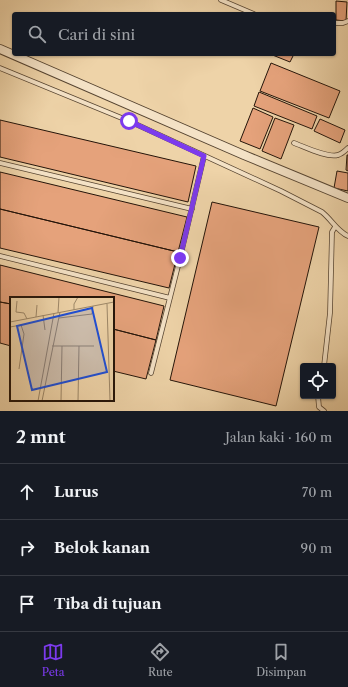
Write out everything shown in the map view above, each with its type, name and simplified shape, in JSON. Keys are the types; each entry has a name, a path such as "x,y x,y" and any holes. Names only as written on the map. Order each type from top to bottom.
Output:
{"street":[{"path":"0,49 12,54"},
{"path":"16,56 244,155 348,198"}],"lane":[{"path":"222,0 249,12"},
{"path":"336,23 348,21"},
{"path":"0,68 129,121 316,208 328,217 335,227 348,236"},
{"path":"294,143 330,156 342,154 348,148"},
{"path":"151,373 204,156"},
{"path":"0,163 192,209"},
{"path":"324,363 330,313 332,232 335,227"},
{"path":"0,256 170,298"},
{"path":"318,399 319,407 324,411"}],"building":[{"path":"336,1 347,2 346,21 336,20"},
{"path":"275,56 293,56 290,62"},
{"path":"271,63 340,91 329,118 260,91"},
{"path":"259,92 317,116 312,129 254,106"},
{"path":"253,108 273,117 260,149 240,141"},
{"path":"275,118 294,125 281,159 262,151"},
{"path":"320,119 345,130 340,143 314,131"},
{"path":"0,120 196,166 188,202 0,157"},
{"path":"348,155 348,171 346,170"},
{"path":"337,171 348,173 348,191 334,188"},
{"path":"0,172 187,217 178,252 0,209"},
{"path":"212,202 319,227 276,406 170,380"},
{"path":"0,209 178,252 169,288 0,248"},
{"path":"0,265 164,306 156,340 114,329 114,297 10,297 10,304 0,302"},
{"path":"0,302 10,304 10,346 0,343"},
{"path":"114,329 156,340 146,379 114,371"}],"route":[{"path":"129,121 204,156 180,258"}]}
